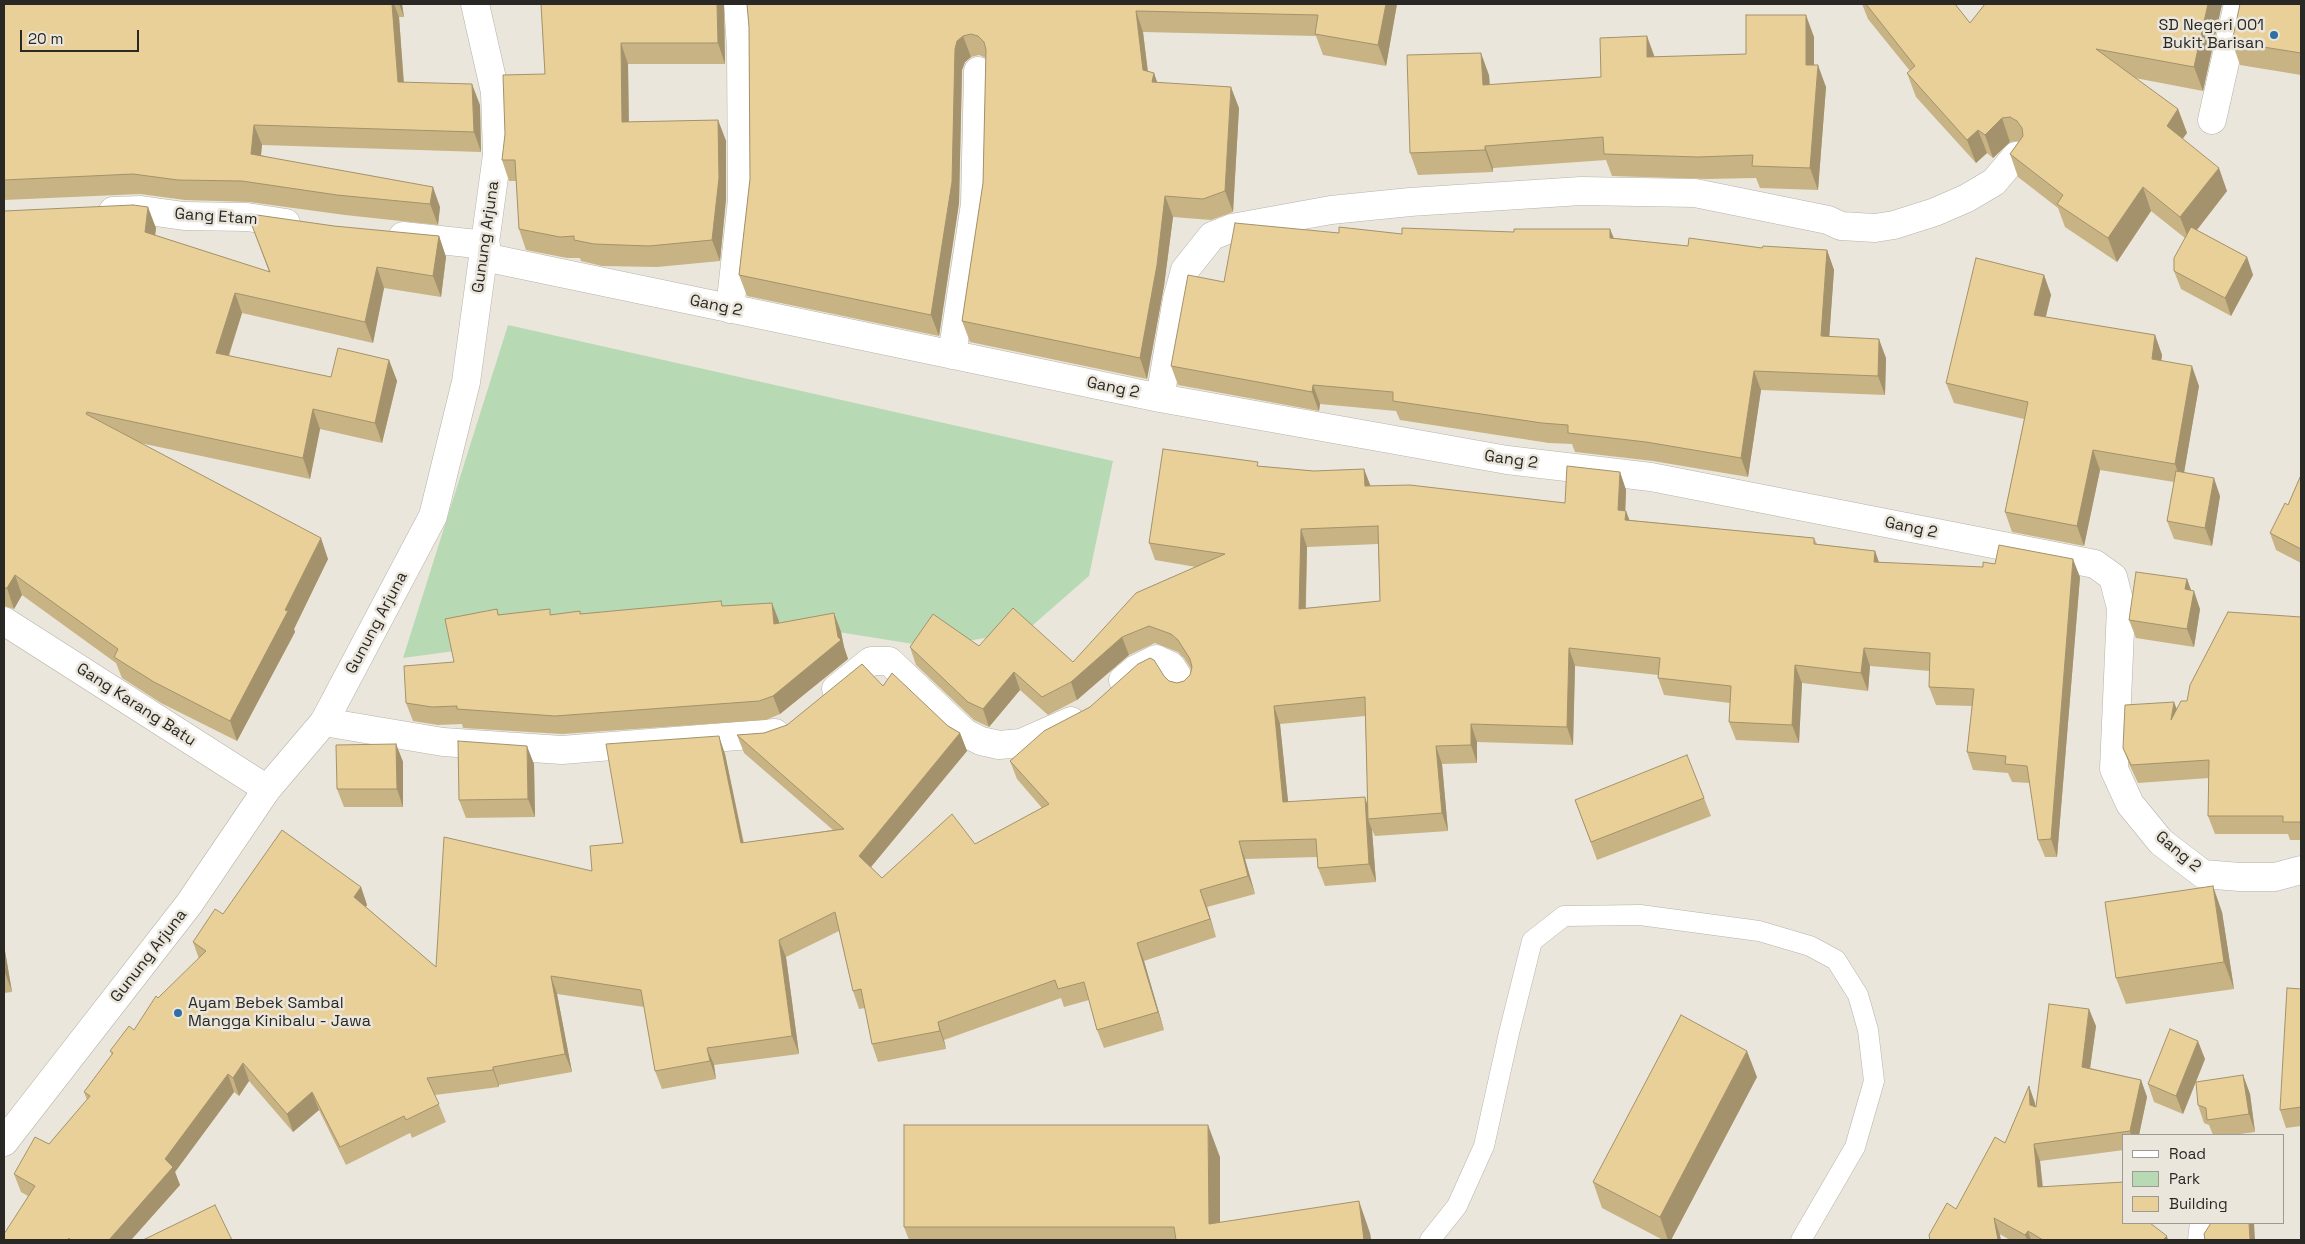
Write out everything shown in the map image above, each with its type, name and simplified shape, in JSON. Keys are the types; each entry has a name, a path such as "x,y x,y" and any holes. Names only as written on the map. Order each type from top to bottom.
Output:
{"street":[{"name":"Gunung Arjuna","path":"4,1142 189,904 267,789 324,722 433,516 466,382 497,155 495,92 475,4"},
{"path":"730,309 742,200 741,48 738,4"},
{"path":"2212,120 2238,4"},
{"path":"952,355 975,204 978,71"},
{"path":"1160,398 1177,299 1184,270 1212,236 1232,228 1331,210 1410,202 1581,191 1695,192 1828,220 1849,227 1875,228 1894,225 1935,212 1967,198 1994,182 2016,156"},
{"name":"Gang Etam","path":"84,213 141,210 184,216 247,217 310,227"},
{"path":"381,234 485,251"},
{"name":"Gang 2","path":"485,251 730,309 1160,398 1506,460 1651,477 2095,564 2113,578 2121,608 2114,769 2130,804 2161,842 2203,874 2276,877 2301,870"},
{"name":"Gang Karang Batu","path":"4,621 267,789"},
{"path":"816,705 872,661 889,661 965,733 998,745 1021,743 1050,732 1086,713 1136,669 1156,659 1171,666 1183,685"},
{"path":"324,722 443,742 562,750 769,735 788,728 794,723"},
{"path":"2202,1240 2204,1224"}],"lane":[{"path":"1430,1240 1457,1206 1484,1146 1532,941 1564,916 1640,915 1759,931 1810,946 1836,960 1858,995 1868,1030 1874,1081 1855,1147 1801,1240"}],"green space":[{"path":"508,325 1113,461 1089,576 1026,631 932,647 726,614 403,658"}],"building":[{"path":"4,4 392,4 398,82 472,84 474,132 254,125 251,154 433,187 430,204 337,195 242,181 178,180 133,174 4,180"},
{"path":"541,4 717,4 718,43 621,43 622,122 718,120 719,178 712,240 649,246 594,244 574,240 574,236 560,237 519,229 515,160 502,160 505,134 503,75 545,74"},
{"path":"747,4 1386,4 1378,45 1315,34 1318,15 1136,11 1143,70 1154,73 1152,82 1231,87 1225,191 1203,199 1165,196 1157,265 1140,358 962,321 983,183 986,50 984,42 978,36 971,34 963,36 957,41 955,49 952,182 931,315 739,275 750,179 749,27"},
{"path":"1866,4 1955,4 1970,23 1985,4 2208,4 2194,67 2096,49 2178,109 2167,126 2219,168 2180,217 2143,187 2108,238 2057,204 2063,195 2010,154 2023,136 2022,128 2017,121 2010,117 2002,118 1985,135 1978,130 1967,140 1907,73 1915,66"},
{"name":"SD Negeri 001 Bukit Barisan","path":"2240,4 2301,4 2301,53 2232,42"},
{"path":"1746,15 1806,15 1806,65 1818,65 1810,168 1752,166 1753,155 1698,157 1604,154 1603,137 1485,146 1485,150 1410,153 1407,55 1481,53 1483,85 1601,77 1600,38 1647,36 1647,57 1746,54"},
{"path":"133,205 148,207 145,232 270,272 249,218 250,214 334,226 439,236 433,276 377,267 365,322 235,293 216,353 331,377 338,348 389,360 375,423 313,409 303,458 87,412 86,414 321,538 285,610 288,611 230,721 154,682 114,657 118,649 15,575 7,588 4,588 4,211"},
{"path":"1235,223 1339,233 1339,227 1402,234 1402,228 1514,232 1514,229 1610,229 1610,238 1688,246 1689,238 1762,248 1763,246 1827,250 1821,336 1879,339 1878,376 1754,371 1741,458 1646,442 1568,433 1568,425 1542,423 1393,401 1393,392 1313,385 1312,392 1171,366 1188,275 1224,282"},
{"path":"2191,227 2247,257 2225,298 2174,271 2174,258"},
{"path":"1976,258 2044,275 2034,315 2155,335 2152,359 2192,366 2175,464 2093,450 2077,526 2005,512 2028,402 1946,383"},
{"path":"1163,449 1258,462 1257,466 1314,471 1364,469 1365,486 1410,485 1565,503 1567,466 1620,472 1618,510 1626,511 1625,520 1814,538 1814,544 1875,551 1874,562 1983,567 1983,562 1995,564 1999,545 2073,559 2051,839 2038,840 2027,766 2005,764 2006,756 1967,752 1974,689 1929,687 1930,653 1864,648 1861,673 1795,665 1792,725 1729,722 1731,686 1658,678 1660,658 1569,648 1567,727 1471,724 1471,745 1436,746 1442,813 1368,819 1365,697 1274,706 1283,802 1365,797 1369,864 1318,868 1316,839 1239,841 1248,876 1200,890 1210,919 1137,943 1158,1012 1097,1030 1084,982 1058,989 1055,980 938,1022 940,1031 872,1044 861,989 853,991 835,912 779,940 792,1036 707,1048 710,1061 655,1071 641,990 551,976 565,1054 493,1067 493,1070 427,1078 439,1104 406,1120 404,1116 340,1147 312,1092 287,1114 243,1063 233,1078 228,1074 165,1159 173,1167 109,1240 70,1240 69,1238 67,1240 4,1240 4,1234 35,1186 14,1174 35,1137 49,1144 90,1096 84,1092 113,1053 110,1051 129,1026 134,1030 156,996 158,998 206,951 193,942 215,909 223,914 282,830 361,887 354,897 436,967 444,837 592,871 590,846 623,843 606,744 719,736 741,843 844,829 737,735 764,733 787,725 862,664 883,686 892,673 948,726 960,733 859,856 882,878 952,814 975,844 1049,804 1010,761 1044,731 1090,707 1138,664 1150,658 1154,660 1169,681 1177,683 1184,681 1190,675 1192,667 1190,659 1178,640 1171,634 1149,626 1122,637 1071,682 1042,697 1014,672 983,709 968,702 910,647 933,614 979,646 1013,608 1073,662 1136,593 1225,554 1149,543","holes":["1378,526 1380,601 1299,609 1301,529"]},
{"path":"2176,471 2214,478 2205,528 2167,521"},
{"path":"2301,475 2301,549 2270,533 2285,503 2288,505"},
{"path":"2136,572 2187,579 2185,589 2194,591 2187,629 2129,620"},
{"path":"721,601 722,606 772,603 774,624 834,613 838,637 841,640 773,696 759,701 555,716 457,709 457,706 432,707 406,703 404,666 454,662 445,619 497,609 498,615 550,609 550,615 580,611 580,614"},
{"path":"2228,612 2301,617 2301,822 2283,822 2283,816 2208,816 2209,760 2131,765 2123,748 2125,705 2174,702 2171,720 2181,701 2187,701 2190,685"},
{"path":"458,741 527,746 528,799 459,800"},
{"path":"396,744 397,789 337,789 336,745"},
{"path":"1687,755 1704,798 1591,842 1575,800"},
{"path":"2213,886 2224,962 2116,978 2105,902"},
{"path":"2287,988 2301,989 2301,1107 2280,1110"},
{"path":"2049,1004 2089,1009 2082,1067 2141,1080 2130,1131 2034,1144 2038,1187 2122,1182 2122,1224 2151,1224 2167,1236 2163,1240 2043,1240 2028,1231 2025,1235 1994,1218 1998,1240 1930,1240 1929,1235 1947,1203 1956,1209 1995,1137 2005,1143 2029,1086 2030,1105 2036,1107"},
{"path":"1681,1015 1747,1051 1660,1217 1593,1182"},
{"path":"2170,1029 2198,1041 2176,1096 2148,1084"},
{"path":"2243,1075 2249,1114 2207,1120 2206,1108 2198,1105 2196,1082"},
{"path":"904,1125 1208,1125 1209,1224 1359,1201 1364,1240 1176,1240 1174,1227 904,1227"},
{"path":"215,1205 232,1240 143,1240"},
{"path":"2210,1224 2249,1224 2250,1240 2205,1240 2204,1234"}],"place":[{"name":"SD Negeri 001 Bukit Barisan","path":"2274,35"},
{"name":"Ayam Bebek Sambal Mangga Kinibalu - Jawa","path":"178,1013"}]}
